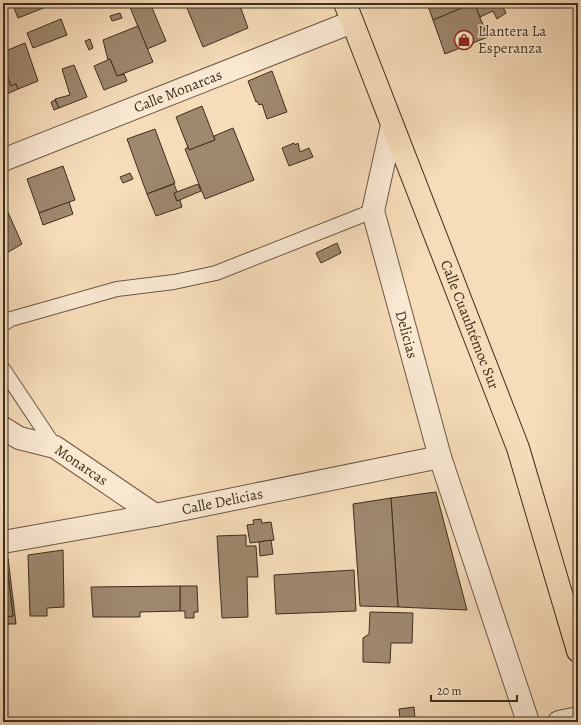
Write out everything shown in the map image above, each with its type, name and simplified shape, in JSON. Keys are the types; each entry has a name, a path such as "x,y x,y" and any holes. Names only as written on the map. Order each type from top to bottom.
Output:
{"main road":[{"name":"Calle Cuauhtémoc Sur","path":"349,12 518,448 578,652"}],"street":[{"name":"Calle Monarcas","path":"3,160 349,12"},
{"path":"373,211 392,125"},
{"name":"Delicias","path":"373,211 440,457 528,722"},
{"name":"Monarcas","path":"3,428 19,438 55,447 154,515"},
{"name":"Calle Delicias","path":"3,542 154,515 440,457"},
{"path":"559,722 578,718"}],"lane":[{"path":"3,324 11,319 117,289 174,282 216,273 373,211"},
{"path":"3,368 55,447"}],"building":[{"path":"12,3 56,3 18,18"},
{"path":"142,3 150,3 166,41 147,49 130,7"},
{"path":"185,3 239,3 248,28 203,47"},
{"path":"427,3 474,3 433,20"},
{"path":"474,3 501,3 506,13 497,19 493,11 480,17"},
{"path":"474,3 488,37 445,54 433,20"},
{"path":"120,13 122,18 112,21 110,16"},
{"path":"61,19 67,35 33,48 27,33"},
{"path":"138,26 153,62 117,76 110,59 108,60 103,40"},
{"path":"90,39 93,48 89,50 85,41"},
{"path":"25,43 38,81 18,89 16,84 11,86 5,71 3,72 3,52"},
{"path":"110,59 117,76 124,74 127,81 104,90 94,66"},
{"path":"74,65 87,97 59,108 55,99 70,95 62,69"},
{"path":"5,71 11,86 16,84 18,89 7,94 3,84 3,72"},
{"path":"272,71 287,112 267,119 262,104 259,105 257,101 256,102 248,81"},
{"path":"55,100 59,108 54,110 51,102"},
{"path":"202,106 215,140 189,150 176,117"},
{"path":"233,128 254,180 205,199 185,149 188,147 189,150 215,140 214,136"},
{"path":"155,129 175,183 147,194 127,139"},
{"path":"294,143 295,145 298,143 300,152 309,148 313,157 289,166 282,148"},
{"path":"63,166 75,200 39,213 27,179"},
{"path":"130,173 133,179 123,183 120,177"},
{"path":"174,184 177,192 174,193 177,201 180,200 182,207 156,216 147,194"},
{"path":"198,184 201,191 177,201 174,193"},
{"path":"3,201 22,244 5,254 3,249"},
{"path":"69,202 73,214 43,225 39,213"},
{"path":"337,243 341,253 321,263 316,253"},
{"path":"436,492 467,610 398,607 391,498"},
{"path":"391,498 398,607 360,606 353,504"},
{"path":"261,519 262,523 271,522 274,540 250,543 247,525 254,524 253,520"},
{"path":"246,535 246,546 256,546 258,577 247,577 248,617 222,618 217,536"},
{"path":"271,540 273,554 260,556 259,542"},
{"path":"63,550 64,607 47,608 47,616 30,616 28,555"},
{"path":"3,558 8,558 16,624 3,624 3,617 13,616 7,567 5,567"},
{"path":"3,562 5,562 5,567 7,567 13,616 3,617"},
{"path":"354,570 356,611 276,614 274,575"},
{"path":"180,586 197,586 198,612 194,612 194,618 185,618 185,611 180,611"},
{"path":"180,586 180,611 140,612 140,617 93,617 91,587"},
{"path":"370,612 413,613 412,643 391,643 390,663 363,662 363,638 369,634"},
{"path":"414,707 415,718 400,719 399,709"}],"place":[{"name":"Llantera La Esperanza","path":"464,40"}]}
